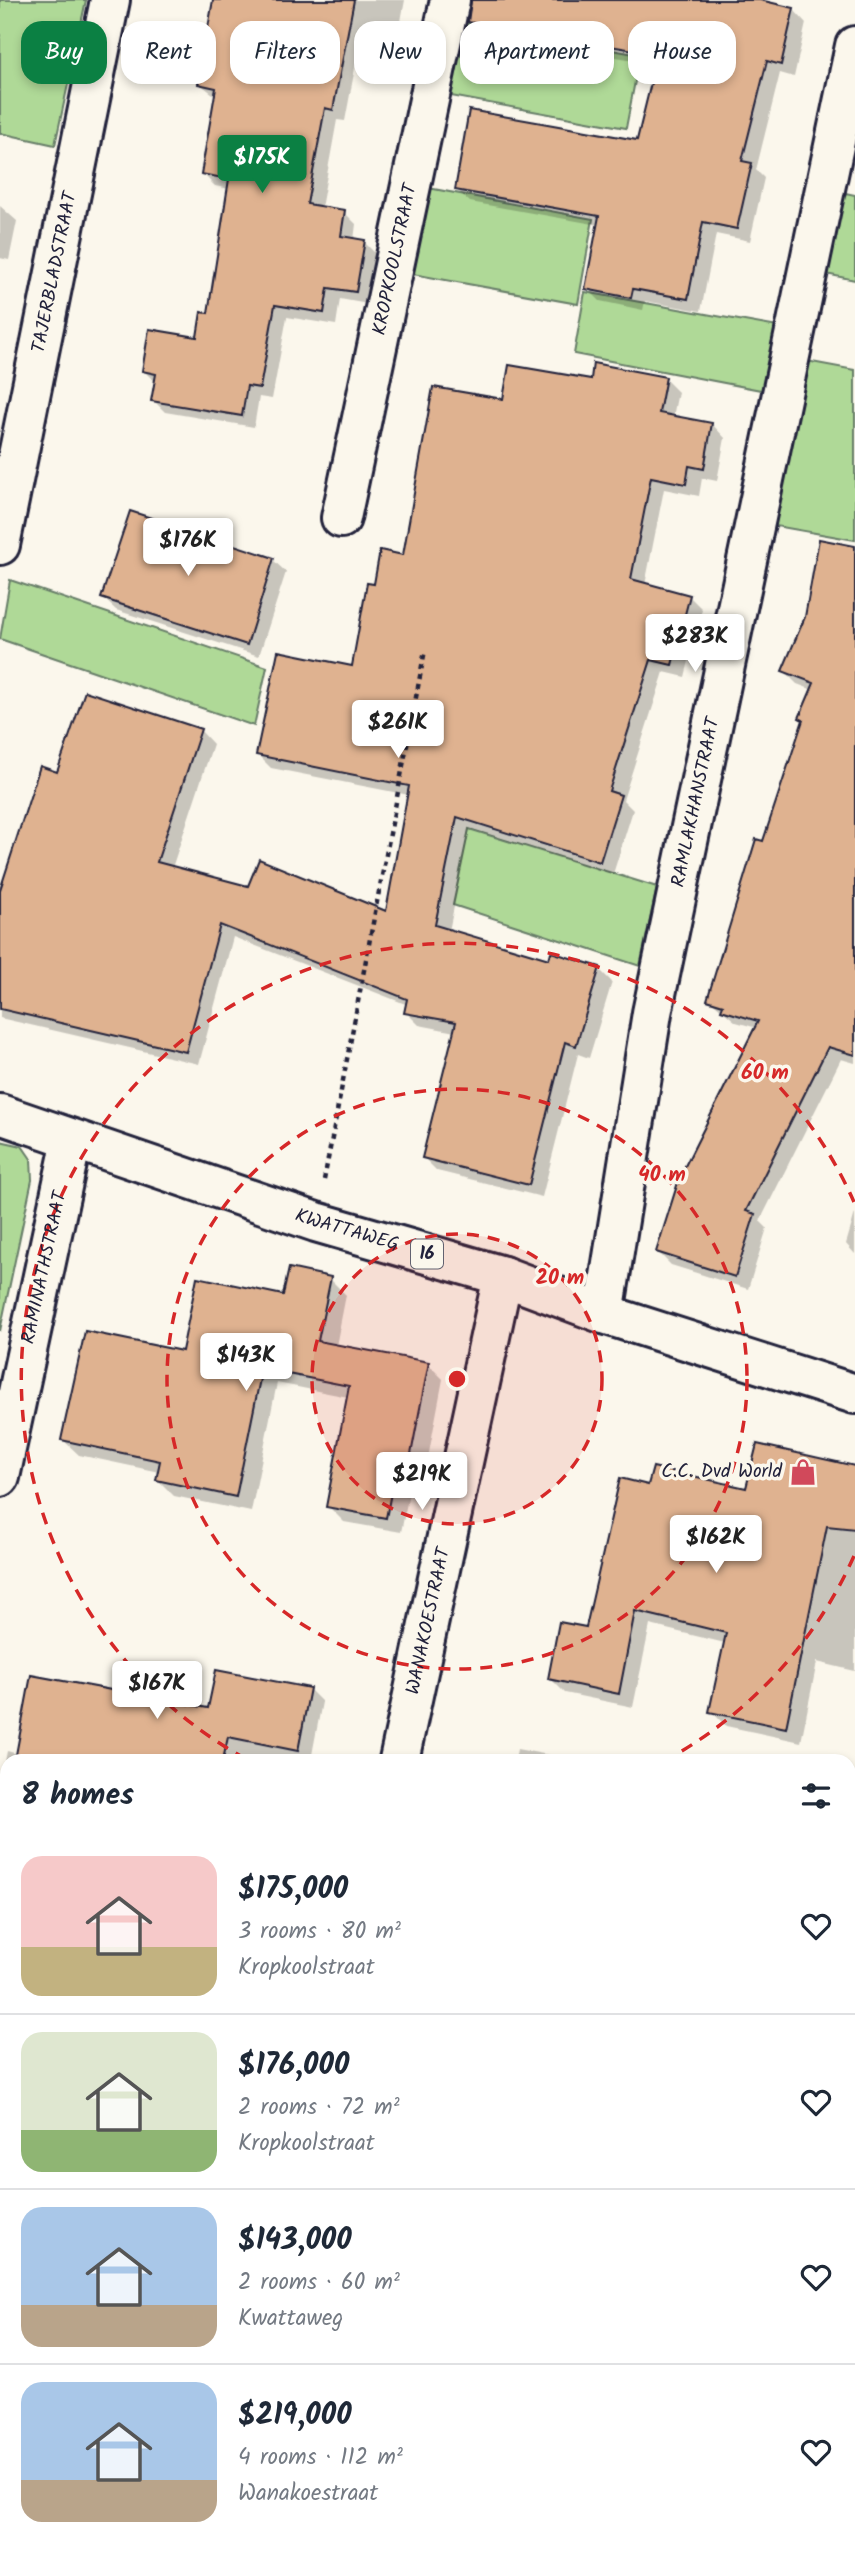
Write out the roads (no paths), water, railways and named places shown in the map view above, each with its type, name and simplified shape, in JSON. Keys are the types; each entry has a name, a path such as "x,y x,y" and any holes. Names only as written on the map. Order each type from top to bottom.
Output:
{"street":[{"name":"TAJERBLADSTRAAT","path":"0,545 110,0"},
{"name":"KROPKOOLSTRAAT","path":"341,518 450,0"},
{"name":"RAMLAKHANSTRAAT","path":"604,1314 652,1013 855,46"},
{"name":"KWATTAWEG","path":"0,1114 316,1222 503,1276 604,1314 855,1394"},
{"name":"RAMINATHSTRAAT","path":"0,1477 72,1140"},
{"name":"WANAKOESTRAAT","path":"400,1754 503,1276"}],"place":[{"name":"C.C. Dvd World","path":"803,1472"}]}
